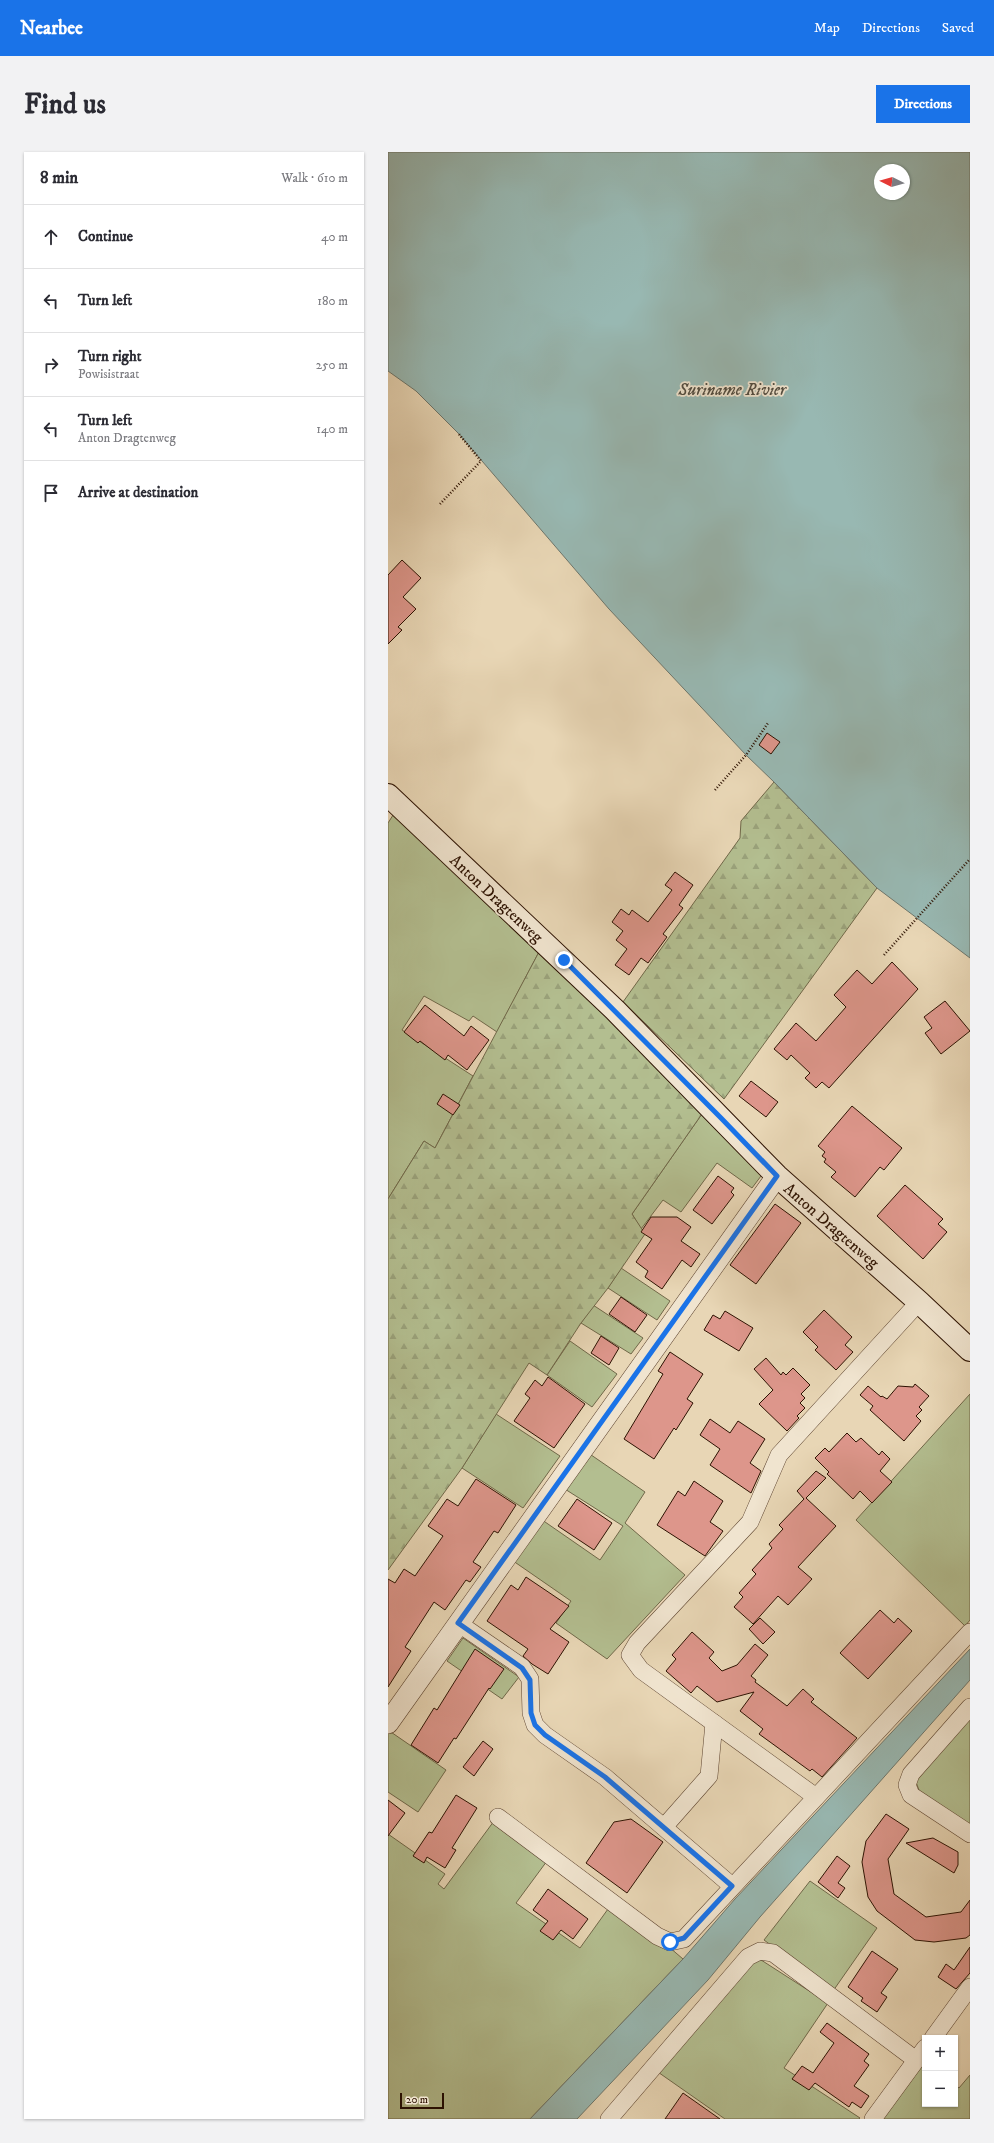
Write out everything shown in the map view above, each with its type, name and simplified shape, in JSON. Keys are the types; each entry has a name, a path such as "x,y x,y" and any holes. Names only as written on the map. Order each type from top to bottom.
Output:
{"main road":[{"name":"Anton Dragtenweg","path":"388,795 615,1010 777,1176 919,1302 970,1350"}],"street":[{"path":"388,1723 777,1176"},
{"path":"816,1797 641,1670 630,1655 637,1643 750,1522 779,1455 919,1302"},
{"path":"458,1623 522,1668 527,1674 531,1688 531,1713 535,1725 545,1735 605,1777 732,1886"},
{"path":"498,1817 657,1936 670,1942 684,1938 970,1632"},
{"path":"970,1707 911,1774 908,1785 911,1795 970,1834"},
{"path":"664,1827 710,1776 714,1723"},
{"path":"609,2119 748,1957 760,1951 773,1953 921,2054 873,2119"},
{"path":"935,2035 970,1988"}],"path":[{"path":"440,504 481,461 458,433"},
{"path":"715,790 746,755 768,723"},
{"path":"884,955 969,860"}],"green space":[{"path":"774,782 877,888 724,1099 623,1002 740,838 741,821"},
{"path":"395,812 540,950 497,1032 473,1016 469,1021 424,996 402,1030 473,1076 435,1148 424,1141 388,1199 388,823"},
{"path":"540,950 704,1111 632,1214 645,1234 608,1288 581,1323 547,1375 529,1363 462,1468 388,1570 388,1199 424,1141 435,1148"},
{"path":"704,1111 761,1165 761,1176 752,1188 717,1163 681,1212 663,1200 641,1229 632,1214"},
{"path":"621,1268 670,1301 657,1320 608,1288"},
{"path":"593,1305 643,1338 631,1354 581,1323"},
{"path":"570,1341 617,1374 592,1407 547,1375"},
{"path":"970,1394 970,1620 965,1626 856,1520"},
{"path":"496,1414 560,1456 523,1508 462,1468"},
{"path":"581,1448 645,1492 625,1523 685,1575 607,1659 556,1623 571,1601 506,1556 535,1515 600,1560 623,1526 557,1484"},
{"path":"463,1638 519,1677 502,1699 447,1661"},
{"path":"970,1716 970,1828 920,1793 916,1782 921,1770"},
{"path":"388,1730 446,1770 418,1812 388,1792"},
{"path":"494,1821 547,1861 516,1903 580,1948 608,1909 669,1947 683,1959 530,2119 388,2119 388,1834 445,1874 438,1884 444,1889"},
{"path":"810,1881 877,1928 833,1991 764,1940"},
{"path":"758,1958 828,2003 784,2068 860,2118 859,2119 725,2119 655,2070"},
{"path":"922,2065 922,2107 958,2107 958,2087 959,2088 970,2075 970,2119 881,2119"}],"water":[{"name":"Suriname Rivier","path":"388,152 970,152 970,958 877,888 746,755 609,609 458,433 416,391 388,371"},
{"path":"970,1649 970,1680 760,1917 708,1980 577,2119 530,2119 683,1959 735,1899"}],"building":[{"path":"402,560 421,578 403,597 416,609 398,627 402,630 388,644 388,575"},
{"path":"767,733 780,742 771,754 759,745"},
{"path":"675,872 693,885 679,905 683,908 663,934 667,937 648,963 641,958 629,975 615,965 627,949 616,940 623,931 612,922 621,909 629,915 632,910 648,922 672,890 665,885"},
{"path":"892,962 918,989 829,1088 822,1082 816,1088 805,1078 810,1073 791,1055 787,1060 774,1049 796,1023 816,1041 846,1007 834,995 857,970 872,984"},
{"path":"945,1001 970,1031 941,1054 925,1033 932,1028 924,1017"},
{"path":"425,1005 464,1036 471,1026 489,1040 467,1070 448,1055 445,1060 420,1041 418,1043 404,1032"},
{"path":"751,1081 778,1102 766,1117 739,1096"},
{"path":"443,1094 460,1105 453,1115 437,1104"},
{"path":"852,1106 902,1148 884,1170 880,1167 855,1197 831,1177 836,1172 824,1162 826,1159 822,1156 825,1152 818,1146"},
{"path":"718,1176 734,1188 731,1192 734,1195 712,1224 693,1210"},
{"path":"905,1185 943,1219 938,1224 947,1232 923,1259 877,1216"},
{"path":"775,1204 801,1223 756,1284 730,1265"},
{"path":"651,1217 677,1217 691,1227 681,1241 700,1254 691,1267 682,1260 662,1289 645,1277 648,1271 636,1262 652,1239 641,1232"},
{"path":"621,1297 647,1315 635,1332 609,1314"},
{"path":"824,1310 852,1337 845,1345 853,1352 836,1370 815,1350 818,1347 803,1332"},
{"path":"725,1311 753,1328 739,1351 704,1330 713,1315 720,1319"},
{"path":"601,1336 619,1348 609,1365 591,1353"},
{"path":"670,1352 703,1374 687,1399 693,1403 676,1430 674,1428 654,1459 624,1439 663,1374 658,1371"},
{"path":"766,1358 781,1375 783,1372 786,1375 793,1368 810,1385 801,1394 805,1398 800,1403 805,1408 797,1416 799,1418 787,1431 759,1404 773,1390 754,1369"},
{"path":"548,1377 585,1404 554,1448 514,1421 530,1398 525,1394 535,1380 542,1386"},
{"path":"915,1384 929,1396 919,1407 922,1410 916,1416 921,1421 904,1441 870,1410 873,1406 860,1395 868,1386 881,1397 882,1396 887,1399 898,1386 913,1387"},
{"path":"710,1419 730,1433 738,1421 765,1439 750,1463 761,1471 751,1493 710,1465 720,1449 700,1435"},
{"path":"847,1433 856,1442 861,1438 879,1455 882,1451 890,1459 880,1471 892,1482 872,1503 860,1491 853,1499 827,1474 829,1472 815,1458 825,1448 829,1452"},
{"path":"816,1471 826,1478 806,1498 836,1526 798,1567 812,1579 788,1605 778,1596 753,1624 734,1607 743,1597 739,1593 756,1574 752,1570 772,1548 769,1544 783,1529 779,1525 804,1499 797,1491"},
{"path":"476,1479 516,1505 498,1533 494,1531 473,1562 481,1567 470,1582 466,1580 445,1610 434,1602 405,1647 411,1651 388,1687 388,1579 395,1583 404,1569 415,1576 443,1536 428,1526 447,1499 458,1506"},
{"path":"694,1481 723,1501 710,1522 723,1531 705,1556 657,1525 678,1491 685,1496"},
{"path":"577,1499 612,1523 594,1550 558,1526"},
{"path":"526,1577 569,1606 550,1629 569,1642 548,1674 532,1664 523,1656 528,1649 487,1621 511,1585 518,1590"},
{"path":"880,1610 894,1623 898,1618 912,1631 868,1679 840,1653"},
{"path":"760,1618 775,1632 763,1644 749,1629"},
{"path":"692,1632 714,1652 709,1658 722,1671 737,1665 755,1644 768,1655 751,1676 756,1680 755,1682 787,1706 803,1689 814,1699 811,1702 857,1738 822,1777 812,1769 810,1771 759,1734 763,1729 740,1711 754,1692 717,1702 697,1686 691,1693 666,1671 676,1659 672,1655"},
{"path":"475,1649 504,1669 490,1689 489,1688 456,1739 454,1738 438,1763 411,1745 434,1708 437,1710"},
{"path":"483,1741 493,1749 474,1776 463,1767"},
{"path":"456,1795 477,1808 452,1848 456,1850 445,1868 427,1857 424,1863 413,1856 429,1832 432,1833"},
{"path":"388,1800 405,1813 388,1836"},
{"path":"886,1814 909,1829 888,1859 894,1894 926,1917 961,1912 970,1900 970,1935 966,1938 934,1942 915,1940 877,1911 868,1897 862,1862 866,1841"},
{"path":"631,1819 663,1842 627,1893 586,1863 614,1822"},
{"path":"933,1838 958,1852 958,1865 954,1873 906,1843"},
{"path":"837,1856 850,1866 838,1883 845,1888 838,1898 818,1882"},
{"path":"548,1889 588,1919 573,1939 561,1930 553,1940 540,1931 548,1921 533,1910"},
{"path":"970,1947 970,1973 956,1989 938,1977 946,1964 954,1970"},
{"path":"872,1951 898,1969 881,1993 887,1997 877,2012 861,2001 863,1998 848,1987"},
{"path":"827,2023 869,2054 864,2061 869,2065 854,2086 869,2096 861,2108 852,2102 849,2107 815,2083 809,2090 792,2079 802,2066 813,2073 834,2043 820,2032"},
{"path":"683,2093 720,2119 665,2119"}],"route":[{"path":"564,960 615,1010 777,1176 458,1623 522,1668 527,1674 530,1680 531,1688 531,1713 535,1725 545,1735 605,1777 732,1886 684,1938 670,1942"}]}
